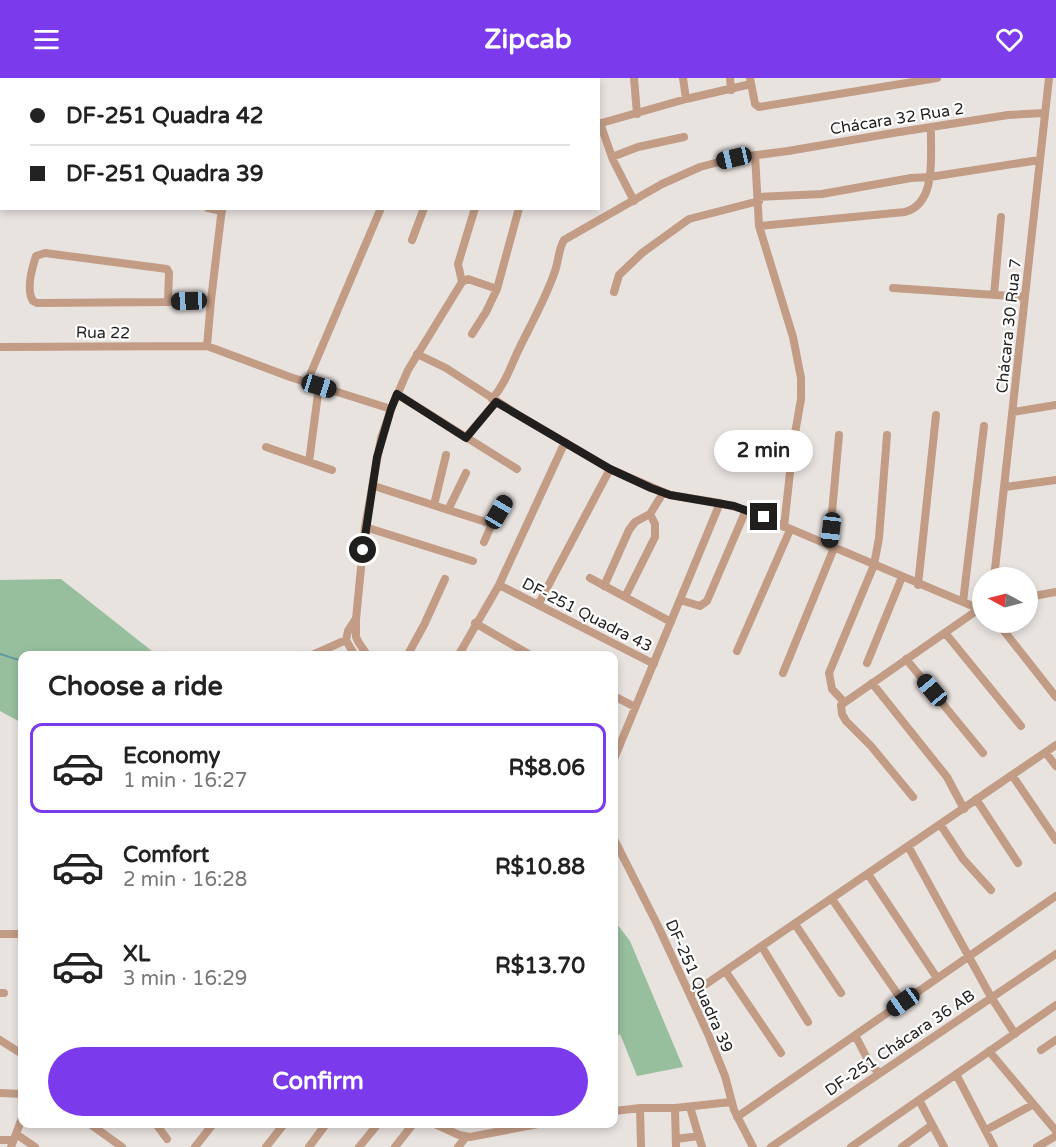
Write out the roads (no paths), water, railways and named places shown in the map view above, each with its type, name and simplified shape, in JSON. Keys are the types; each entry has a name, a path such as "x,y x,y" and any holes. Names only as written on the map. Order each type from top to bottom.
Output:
{"street":[{"path":"633,78 637,114"},
{"path":"683,78 686,99"},
{"path":"730,78 731,90"},
{"path":"600,124 686,99 731,90 751,81 756,106 888,82 938,78"},
{"name":"Chácara 30 Rua 7","path":"995,567 1049,78"},
{"name":"Chácara 32 Rua 2","path":"466,438 506,381 555,270 559,250 564,240 700,167 755,155 788,152 931,127 1008,115 1044,113"},
{"path":"600,127 634,201"},
{"path":"759,226 913,210 924,200 930,177 931,127"},
{"path":"612,157 638,147 684,137"},
{"path":"737,651 787,528 793,445 801,399 801,378 793,337 759,226 755,155"},
{"path":"614,292 619,275 642,253 689,219 759,199 822,194 910,178 1039,160"},
{"path":"222,210 207,346 391,409"},
{"path":"307,382 380,210"},
{"path":"412,240 423,210"},
{"path":"462,282 458,264 474,210"},
{"path":"472,334 497,289 518,210"},
{"path":"994,295 1001,217"},
{"path":"168,302 169,273 167,269 160,267 45,253 36,256 33,264 29,293 33,301 37,303 168,302 211,300"},
{"path":"364,651 356,637 356,619 365,527 374,486 377,457 391,409 417,354 462,282 468,279 475,280 497,289"},
{"path":"893,288 1025,297"},
{"name":"Rua 22","path":"0,347 207,346"},
{"path":"417,354 452,372 494,400 610,469 663,493 746,510 972,606"},
{"path":"309,462 319,386"},
{"path":"397,394 517,469"},
{"path":"1013,412 1056,405"},
{"path":"918,585 936,415"},
{"path":"963,603 984,426"},
{"path":"783,673 832,547 839,435"},
{"path":"844,702 832,688 830,673 874,565 879,538 887,435"},
{"path":"461,651 499,585 565,442"},
{"path":"266,447 332,470"},
{"path":"434,505 446,455"},
{"path":"538,605 610,469"},
{"path":"448,510 466,473"},
{"path":"1005,487 1056,480"},
{"path":"374,486 492,524"},
{"path":"604,586 629,531 635,522 650,514 663,493"},
{"path":"484,542 506,500"},
{"path":"654,664 720,503"},
{"path":"680,600 696,606 703,605 707,601 746,510"},
{"path":"625,597 655,537 655,524 650,514"},
{"path":"365,527 473,561"},
{"path":"867,663 902,577"},
{"path":"590,578 671,622"},
{"path":"410,651 445,579"},
{"name":"DF-251 Quadra 43","path":"499,585 654,664 618,746"},
{"path":"1038,595 1056,592"},
{"path":"913,797 876,751 846,721 841,709 844,702 972,616"},
{"path":"349,651 346,640 356,619"},
{"path":"476,623 524,651"},
{"path":"1006,633 1056,697"},
{"path":"946,634 1022,726"},
{"path":"321,651 346,640"},
{"path":"906,659 983,753"},
{"path":"872,683 947,777 964,808"},
{"path":"618,698 635,707"},
{"path":"690,995 1056,745"},
{"path":"1046,753 1056,766"},
{"path":"1012,775 1056,840"},
{"path":"976,799 1018,863"},
{"path":"940,824 963,860 991,890"},
{"name":"DF-251 Chácara 36 AB","path":"771,1147 991,997 908,846"},
{"name":"DF-251 Quadra 39","path":"618,847 690,995 725,1076 737,1117 753,1147"},
{"path":"868,874 937,978"},
{"path":"737,1117 1056,896"},
{"path":"832,898 903,1002"},
{"path":"795,924 841,993"},
{"path":"0,934 18,934"},
{"path":"762,947 808,1022"},
{"path":"1015,1034 991,997 1056,954"},
{"path":"726,972 781,1053"},
{"path":"851,1147 1056,1005"},
{"path":"855,1035 870,1064 879,1073"},
{"path":"0,1040 18,1051"},
{"path":"1041,1050 1056,1040"},
{"path":"989,1052 1056,1131"},
{"path":"956,1074 994,1147"},
{"path":"0,1093 18,1094"},
{"path":"919,1100 944,1147"},
{"path":"618,1111 690,1107 731,1102"},
{"path":"986,1130 1032,1105"},
{"path":"690,1107 702,1147"},
{"path":"640,1108 641,1147"},
{"path":"675,1108 676,1143 699,1136"},
{"path":"902,1147 932,1125"},
{"path":"96,1128 122,1147"},
{"path":"159,1128 167,1139"},
{"path":"195,1147 210,1128"},
{"path":"266,1147 281,1128"},
{"path":"309,1147 323,1128"},
{"path":"359,1147 375,1128"},
{"path":"395,1147 410,1128"},
{"path":"445,1128 468,1137 474,1147"},
{"path":"458,1147 468,1137 506,1128"},
{"path":"1037,1147 1056,1137"},
{"path":"0,1140 13,1140 35,1147"}],"waterway":[{"path":"0,654 18,660"}]}
